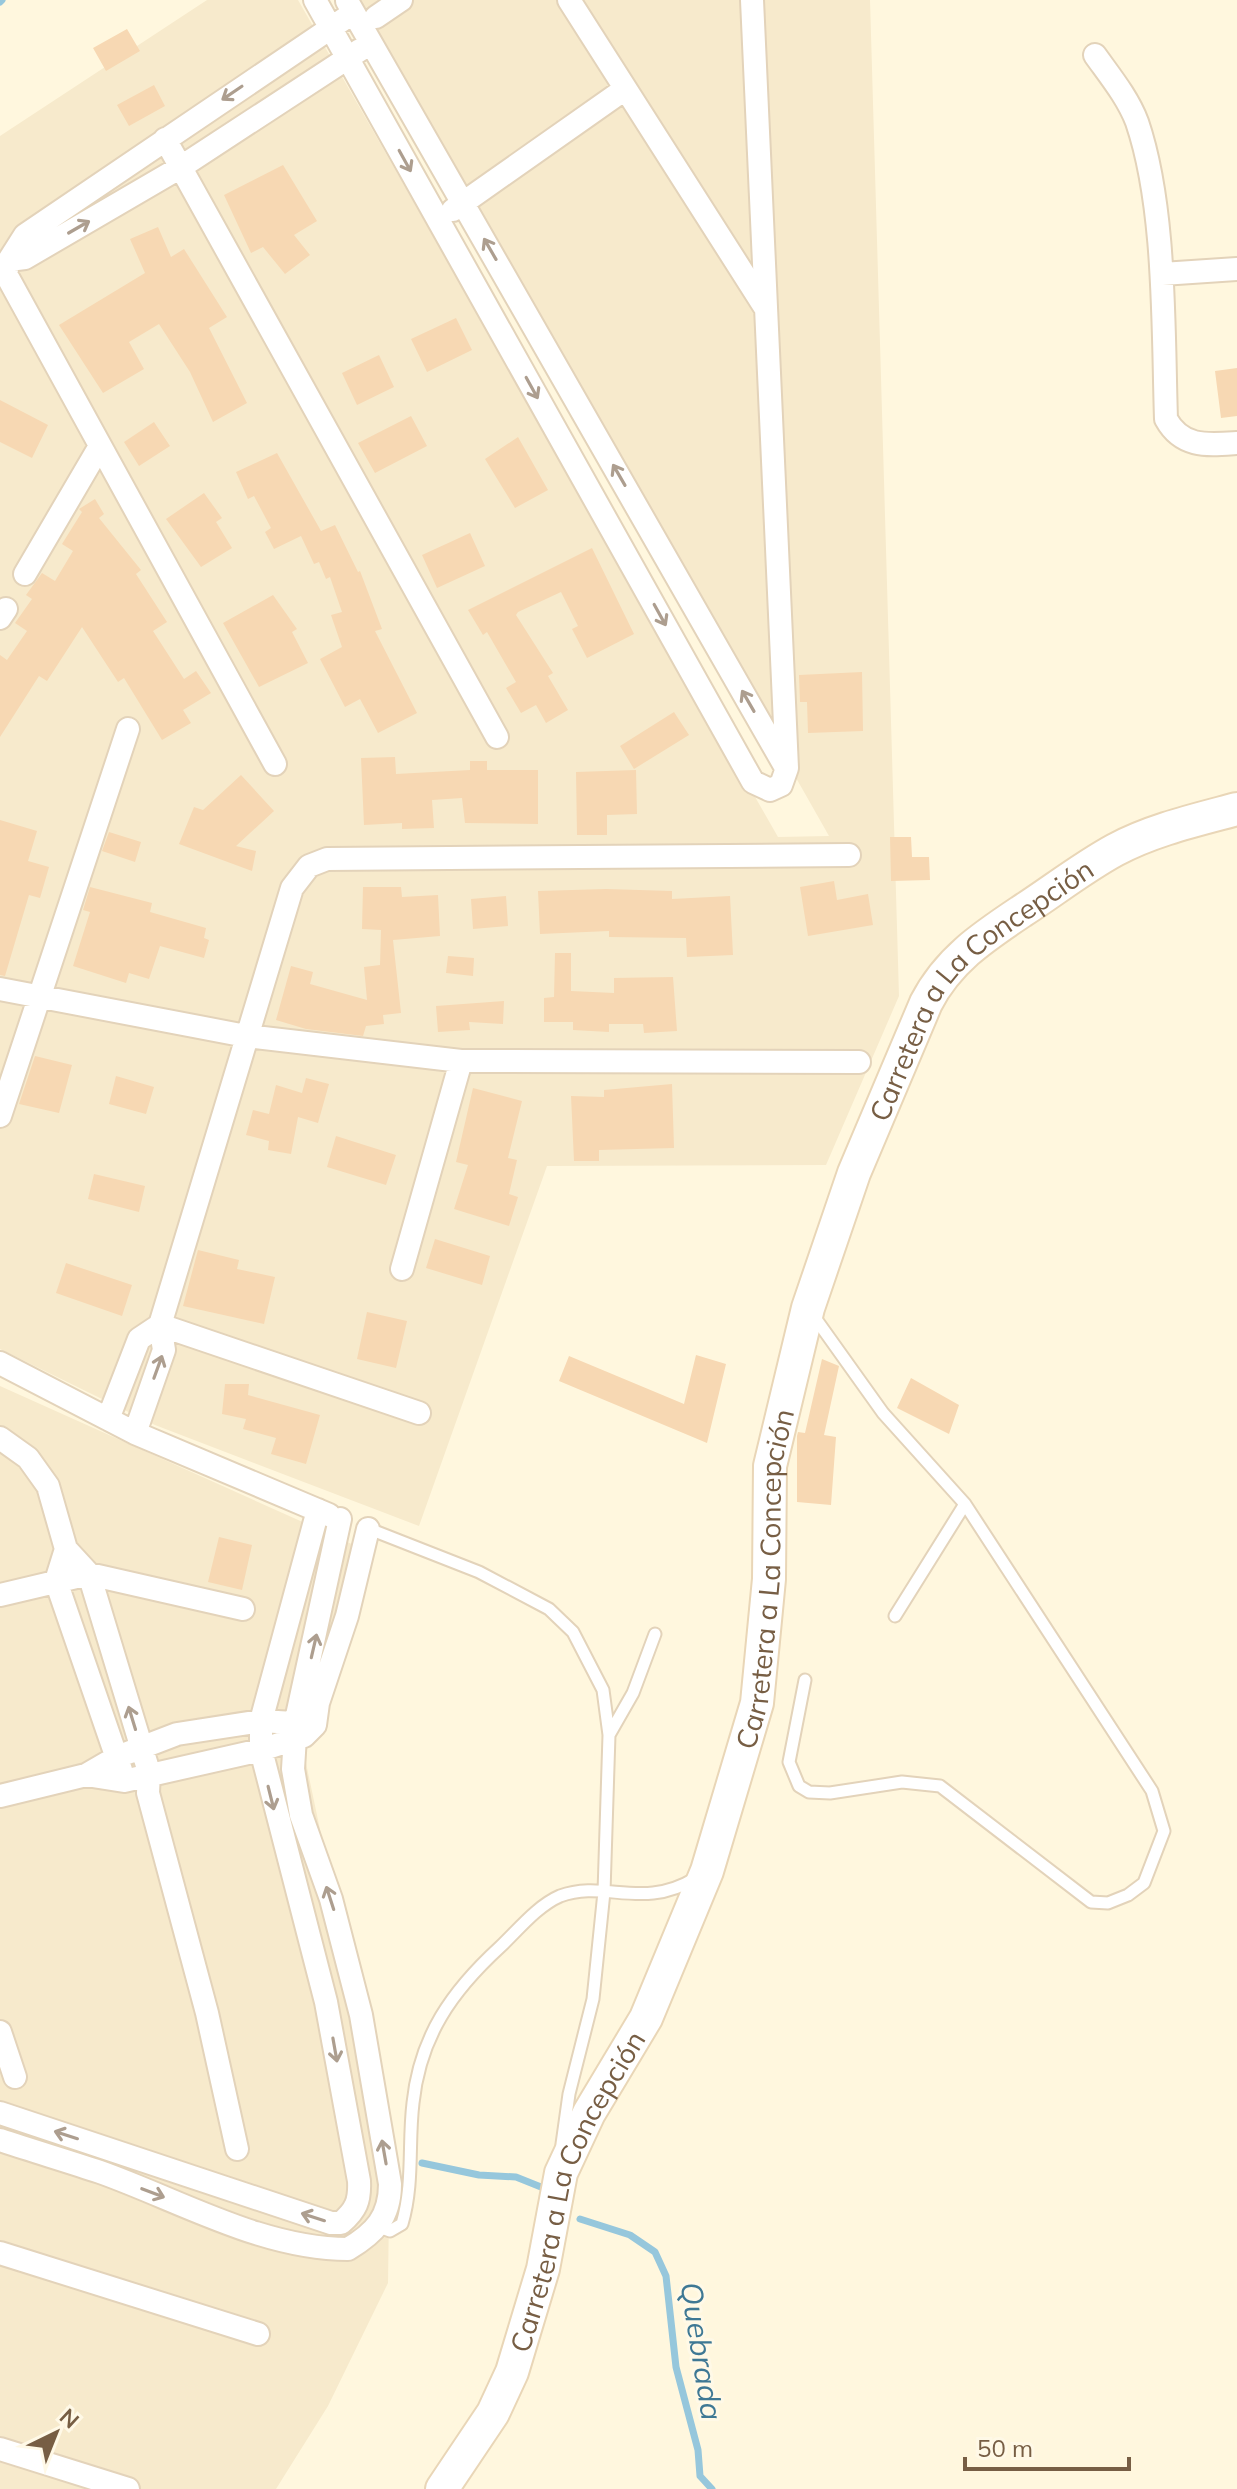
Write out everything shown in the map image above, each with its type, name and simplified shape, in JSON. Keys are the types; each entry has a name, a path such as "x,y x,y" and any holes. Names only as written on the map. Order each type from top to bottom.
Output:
{"main road":[{"name":"Carretera a La Concepción","path":"442,2489 493,2413 512,2372 543,2269 561,2173 589,2113 646,2018 707,1871 757,1703 769,1579 770,1466 808,1308 854,1173 926,1003 950,965 1066,880 1117,849 1176,826 1237,809"}],"street":[{"path":"315,0 753,782 770,790 781,785 787,768 752,0"},
{"path":"376,17 401,0"},
{"path":"569,0 767,312"},
{"path":"5,269 25,235 329,28 349,6 787,768"},
{"path":"5,269 181,167 370,44"},
{"path":"1095,55 1136,120 1146,157 1162,274 1166,419 1172,431 1194,444 1237,443"},
{"path":"439,221 625,89"},
{"path":"165,139 497,737"},
{"path":"5,269 275,764"},
{"path":"1162,274 1237,269"},
{"path":"25,574 100,446"},
{"path":"0,1116 128,729"},
{"path":"135,1433 164,1350 160,1325 246,1036 292,888 309,866 327,859 849,855"},
{"path":"0,989 246,1036 461,1061 859,1062"},
{"path":"402,1269 461,1061"},
{"path":"160,1325 419,1413"},
{"path":"108,1419 139,1339 160,1325"},
{"path":"0,1363 135,1433 373,1530 318,1703 302,1728 261,1750 148,1783 86,1775"},
{"path":"0,1438 28,1458 48,1486 66,1549 89,1574 141,1748 207,2013 237,2149"},
{"path":"0,2113 331,2223 341,2223 355,2211 360,2196 359,2181 326,2002 270,1797 261,1750 261,1721 296,1601 318,1510"},
{"path":"0,2140 100,2172 231,2223 301,2244 348,2249 379,2227 390,2205 390,2184 361,2015 331,1899 301,1815 293,1769 340,1519"},
{"path":"66,1549 56,1581 124,1781"},
{"path":"0,1595 89,1574 243,1609"},
{"path":"296,1601 347,1616"},
{"path":"0,1796 86,1775 117,1757 177,1734 261,1721 302,1728"},
{"path":"0,2032 15,2077"},
{"path":"0,2253 258,2334"},
{"path":"0,2449 128,2489"}],"lane":[{"path":"805,1680 789,1762 799,1786 809,1792 830,1793 902,1782 940,1786 1091,1902 1108,1903 1128,1895 1144,1883 1164,1831 1152,1791 965,1504 883,1413 808,1308"},
{"path":"895,1616 965,1504"},
{"path":"373,1530 479,1572 549,1609 573,1632 603,1690 609,1735 604,1892 593,1999 569,2094 561,2173"},
{"path":"609,1735 633,1693 655,1634"},
{"path":"379,2227 390,2231 402,2224 410,2196 413,2102 425,2044 471,1974 549,1901 567,1894 657,1894 682,1887 707,1871"}],"shaded area":[{"path":"207,0 298,0 778,837 829,836 355,0 870,0 899,996 826,1165 547,1166 419,1526 155,1425 0,1349 0,136"},
{"path":"0,1386 365,1550 302,1744 401,2214 389,2213 388,2283 328,2406 276,2489 0,2489"}],"building":[{"path":"127,29 140,51 106,71 93,48"},
{"path":"154,85 165,106 129,126 117,105"},
{"path":"283,165 317,221 294,235 310,255 285,274 263,247 251,253 224,195"},
{"path":"158,227 171,257 184,249 227,317 209,328 247,403 213,422 190,372 159,324 129,342 144,369 103,393 59,325 145,273 130,239"},
{"path":"456,318 472,350 427,372 411,339"},
{"path":"379,355 394,387 357,405 342,373"},
{"path":"1237,368 1237,416 1221,418 1215,371"},
{"path":"0,400 48,425 32,458 0,442"},
{"path":"411,416 427,446 375,473 358,443"},
{"path":"154,422 170,446 139,466 124,442"},
{"path":"518,437 548,490 515,508 485,459"},
{"path":"277,453 321,531 335,525 360,571 382,629 375,631 417,713 378,733 360,699 345,707 320,659 342,647 331,615 342,612 330,577 326,579 319,562 314,564 301,536 274,549 265,532 271,528 254,496 248,499 236,472"},
{"path":"204,493 222,518 216,522 232,548 201,567 166,519"},
{"path":"95,499 104,514 99,518 141,570 136,574 167,622 153,631 184,679 196,671 211,693 183,710 191,723 162,740 124,678 118,682 82,627 47,681 39,676 0,737 0,655 7,660 27,631 15,623 32,599 26,595 42,573 55,581 73,551 62,544 82,512 79,509"},
{"path":"470,533 485,566 437,588 422,555"},
{"path":"592,548 634,634 587,658 572,629 578,626 561,592 518,612 516,615 553,673 548,676 568,710 546,723 536,705 521,713 506,688 516,682 487,632 483,635 468,610"},
{"path":"273,595 297,629 292,632 308,663 259,687 223,623"},
{"path":"862,672 863,731 808,733 807,702 800,702 799,675"},
{"path":"674,712 689,735 634,769 620,746"},
{"path":"395,757 396,774 470,770 470,761 487,761 487,770 538,770 538,824 465,823 462,798 432,800 434,828 402,829 402,823 364,825 361,758"},
{"path":"636,770 637,814 607,815 607,835 577,835 576,772"},
{"path":"241,775 274,811 236,846 256,851 252,871 179,844 194,807 203,810"},
{"path":"0,820 37,831 28,861 49,867 40,898 29,895 5,976 0,975"},
{"path":"109,832 141,842 135,862 102,851"},
{"path":"890,837 911,837 912,857 929,857 930,880 891,881"},
{"path":"834,881 837,900 868,894 873,925 808,936 800,887"},
{"path":"90,887 152,903 150,912 206,928 204,938 209,940 204,958 160,946 149,979 129,973 126,983 73,966 90,912 83,910"},
{"path":"363,887 401,887 402,897 438,895 440,936 393,940 401,1013 383,1015 384,1024 366,1026 363,1036 306,1029 276,1020 291,966 313,972 310,984 367,1000 364,967 380,965 381,930 362,929"},
{"path":"538,891 672,891 672,899 730,896 733,955 687,957 686,938 609,937 609,931 540,934"},
{"path":"506,896 508,926 473,929 471,899"},
{"path":"555,953 571,953 571,991 614,993 614,978 673,977 677,1031 644,1033 643,1024 609,1024 609,1032 573,1030 573,1022 544,1022 544,998 554,997"},
{"path":"448,956 474,958 473,976 446,973"},
{"path":"504,1001 503,1024 469,1022 470,1030 438,1032 436,1006"},
{"path":"35,1056 72,1065 59,1113 19,1104"},
{"path":"116,1076 154,1087 146,1114 109,1104"},
{"path":"306,1078 329,1084 318,1123 298,1117 291,1154 268,1150 269,1141 246,1135 253,1110 269,1114 276,1085 302,1093"},
{"path":"672,1084 674,1148 599,1150 599,1161 574,1161 571,1096 604,1097 604,1090"},
{"path":"473,1088 522,1101 508,1158 517,1160 509,1194 518,1197 509,1226 454,1209 468,1165 456,1162"},
{"path":"336,1136 396,1155 386,1185 327,1167"},
{"path":"94,1174 145,1186 139,1212 88,1199"},
{"path":"435,1239 490,1256 482,1285 426,1268"},
{"path":"198,1250 239,1260 237,1269 275,1277 264,1324 183,1306"},
{"path":"66,1263 132,1285 122,1316 56,1293"},
{"path":"367,1312 407,1321 396,1368 357,1359"},
{"path":"696,1355 726,1364 707,1443 559,1381 569,1356 684,1404"},
{"path":"822,1359 839,1366 824,1435 836,1437 831,1505 797,1502 797,1436 798,1432 805,1433"},
{"path":"911,1378 959,1405 949,1434 897,1408"},
{"path":"225,1384 249,1384 248,1395 320,1415 306,1464 271,1454 276,1438 243,1429 246,1419 222,1414"},
{"path":"219,1537 252,1545 242,1590 208,1582"}],"waterway":[{"name":"Quebrada","path":"422,2163 479,2175 516,2177 541,2187"},
{"name":"Quebrada","path":"580,2219 630,2235 655,2252 666,2276 676,2367 698,2450 700,2476 712,2489"}]}
